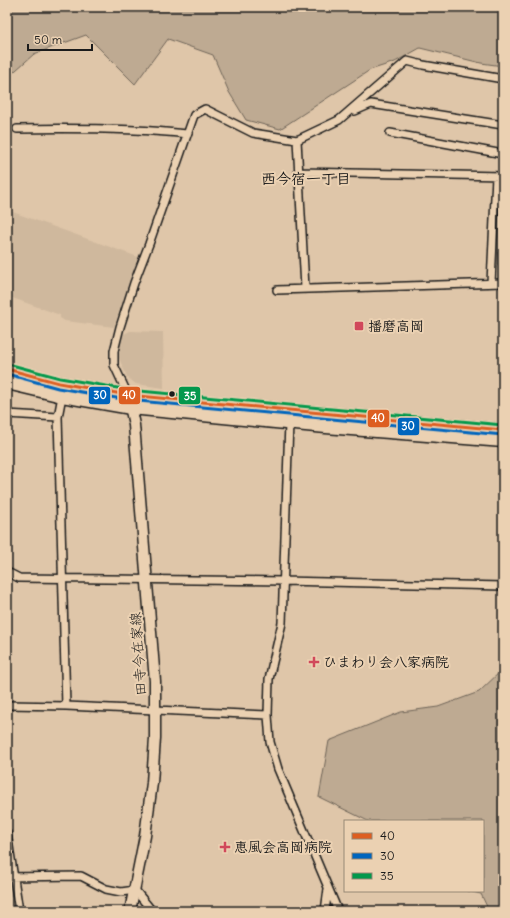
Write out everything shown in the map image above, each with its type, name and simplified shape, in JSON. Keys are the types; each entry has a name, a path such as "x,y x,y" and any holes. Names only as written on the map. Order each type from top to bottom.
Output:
{"highway":[{"path":"7,369 59,383 128,395 503,430"},
{"path":"7,382 62,396 131,408 289,424 503,441"}],"main road":[{"name":"田寺今在家線","path":"128,395 134,425 155,681 155,738 152,783 145,836 130,911"}],"street":[{"path":"128,395 114,365 114,351 134,283 194,115 204,109 253,133 296,140 339,120 348,114 407,61 423,66 503,79"},
{"path":"348,114 371,104 503,125"},
{"path":"17,129 100,128 187,134"},
{"path":"390,133 503,154"},
{"path":"296,140 305,288"},
{"path":"298,172 499,176 492,283"},
{"path":"277,290 503,283"},
{"path":"62,396 58,417 66,706"},
{"path":"7,414 58,417"},
{"path":"289,424 282,624 269,679 268,715 270,742 278,769 338,911"},
{"path":"7,572 19,578 283,581 503,586"},
{"path":"7,705 155,709 268,715"},
{"path":"7,833 10,876 19,911"},
{"path":"10,876 81,876 106,889 122,892 135,890 152,911"},
{"path":"325,911 328,886"}],"shaded area":[{"path":"7,7 503,7 503,66 481,63 420,48 395,62 370,70 280,129 246,120 229,92 213,55 168,39 135,84 86,35 34,54 7,78"},
{"path":"7,210 138,257 114,327 65,321 60,318 60,315 7,296"},
{"path":"130,331 163,332 164,388 136,384 127,377 118,356 118,349 122,335"},
{"path":"503,669 503,911 489,911 481,894 472,892 484,892 484,820 366,820 319,797 329,741 401,712 438,707 479,692"}],"transit line":[{"name":"35","path":"8,364 60,378 129,390 503,425"},
{"name":"40","path":"7,369 59,383 128,395 503,430"},
{"name":"30","path":"7,374 58,388 128,400 503,435"}],"place":[{"name":"播磨高岡","path":"359,326"},
{"name":"ひまわり会八家病院","path":"314,662"},
{"name":"恵風会高岡病院","path":"225,847"}],"district":[{"name":"西今宿一丁目","path":"306,178"}]}
